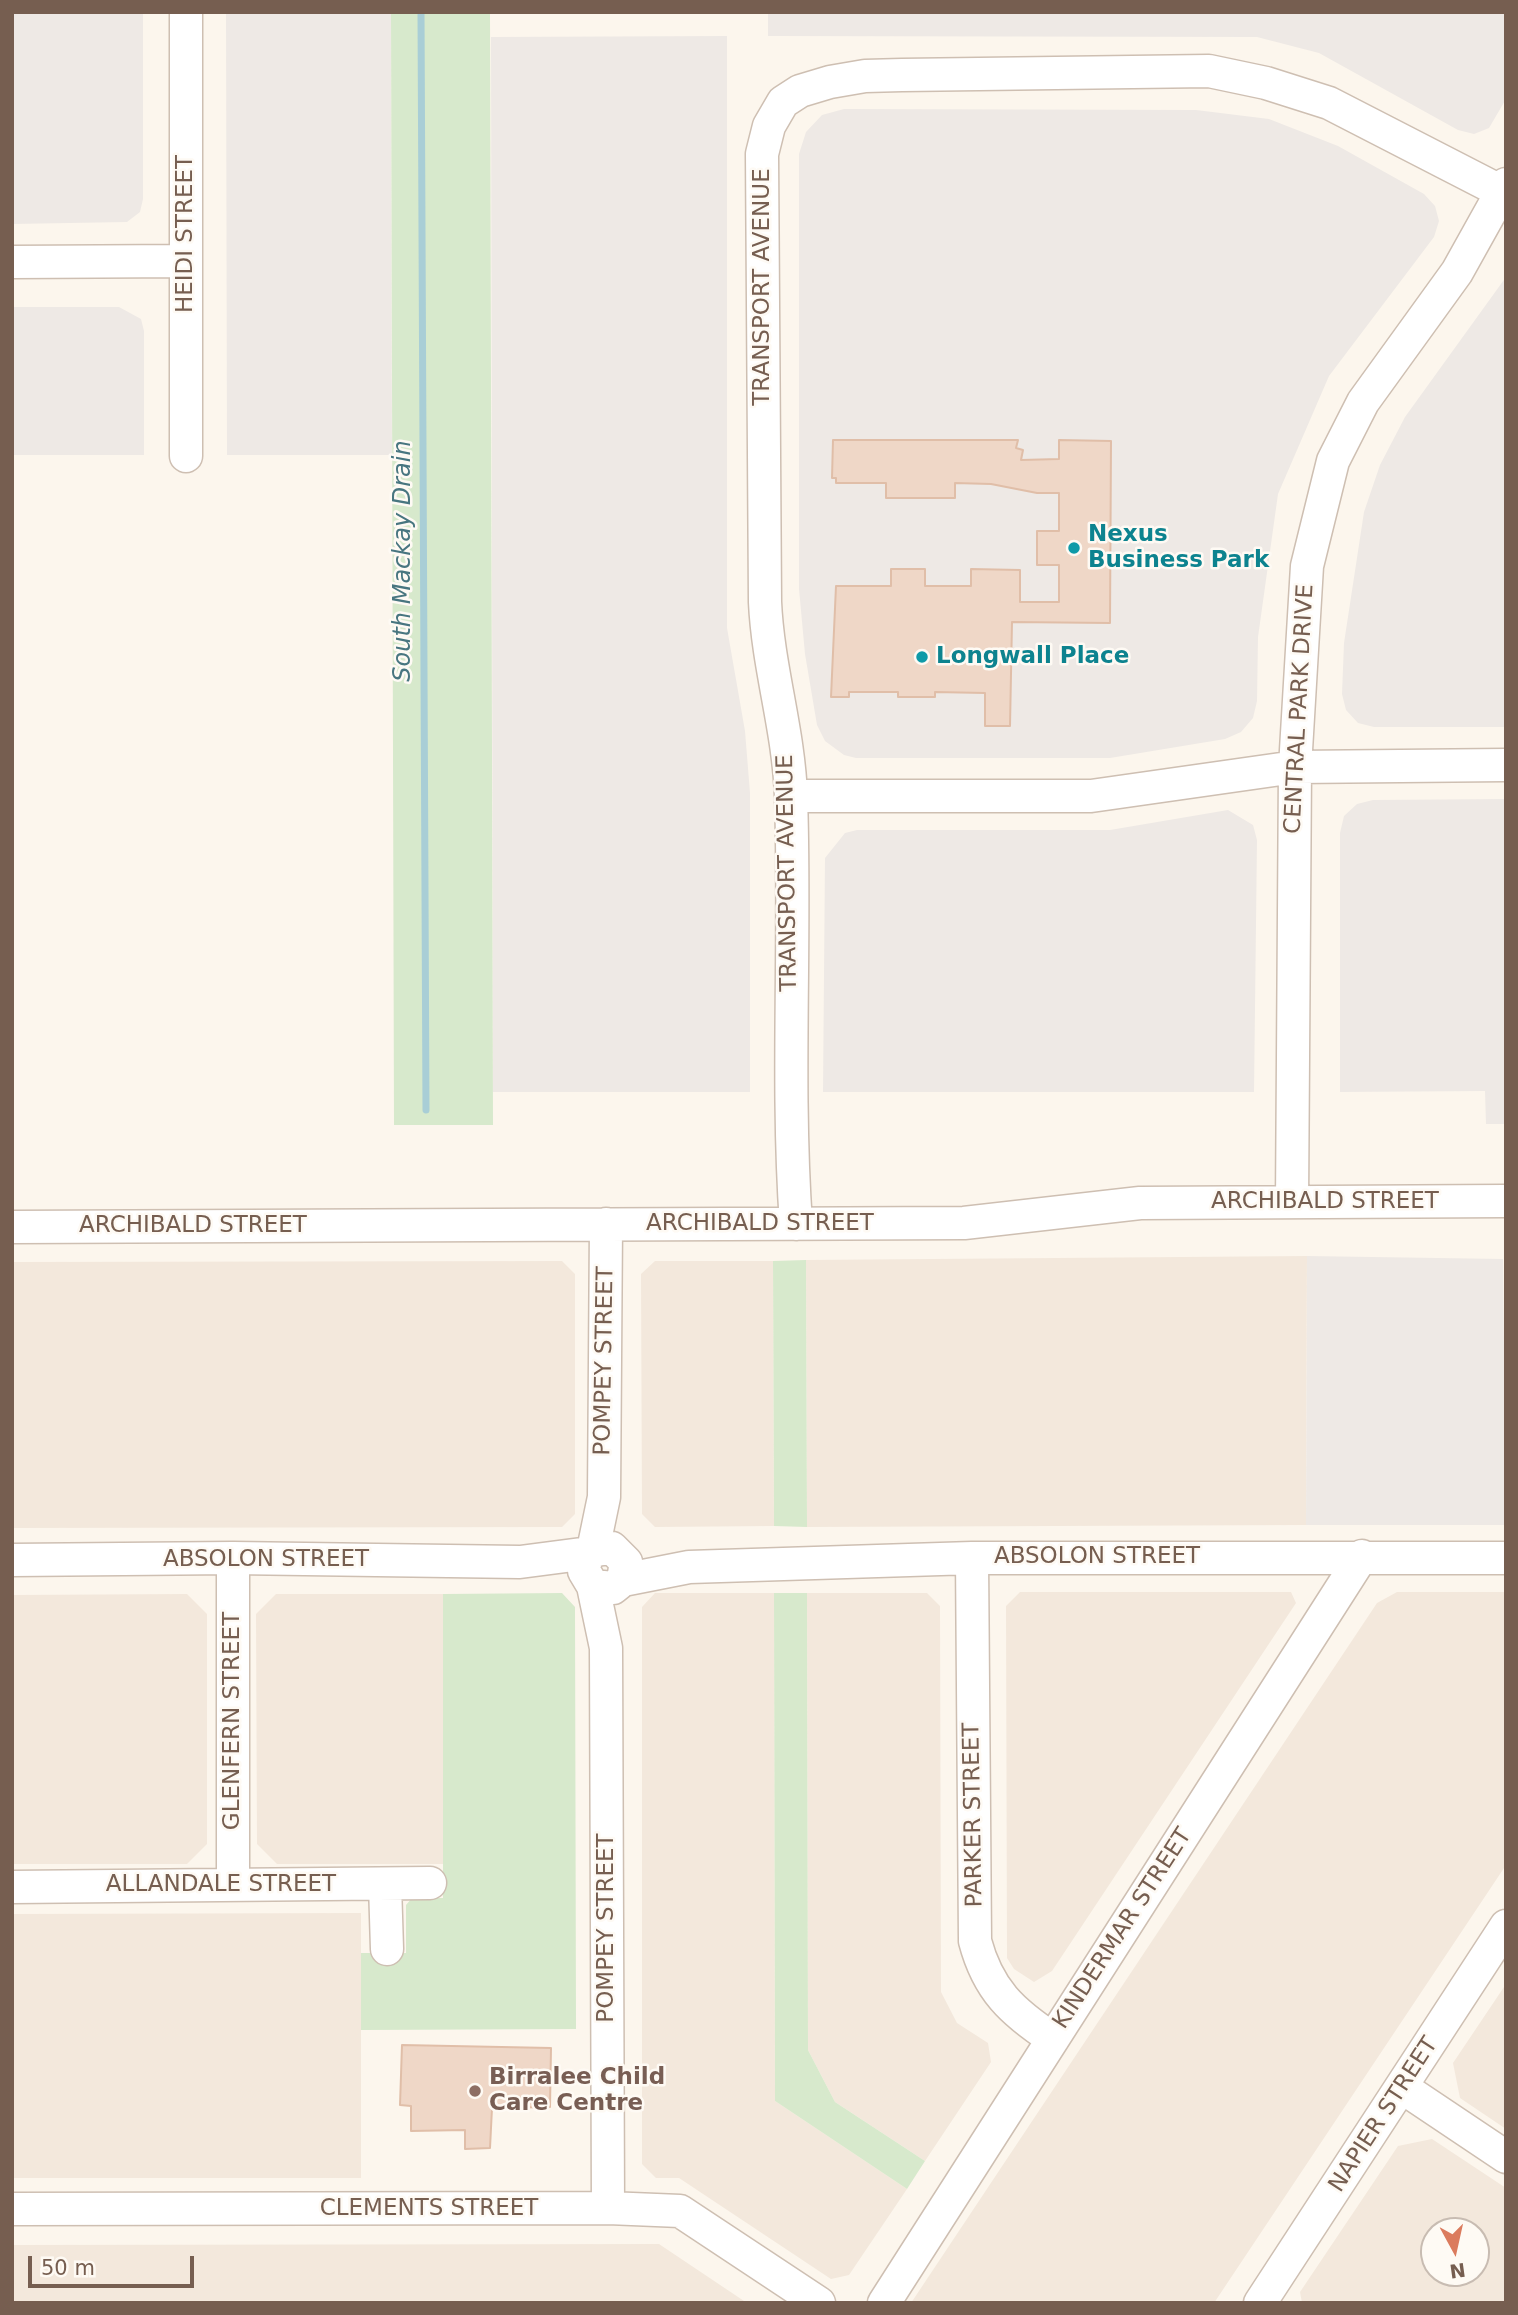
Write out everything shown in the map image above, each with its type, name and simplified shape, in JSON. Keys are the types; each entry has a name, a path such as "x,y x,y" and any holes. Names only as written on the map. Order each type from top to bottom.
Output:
{"street":[{"name":"HEIDI STREET","path":"186,12 186,456"},
{"name":"TRANSPORT AVENUE","path":"796,1224 790,1096 791,796 786,746 767,647 765,602 762,155 769,126 783,102 800,91 865,76 1209,71 1266,83 1329,103 1504,188"},
{"name":"CENTRAL PARK DRIVE","path":"1292,1202 1295,767 1307,566 1333,461 1363,402 1457,272 1504,188"},
{"path":"12,261 186,261"},
{"path":"791,796 1091,796 1295,767 1506,765"},
{"name":"ARCHIBALD STREET","path":"12,1227 964,1223 1140,1203 1506,1202"},
{"name":"POMPEY STREET","path":"606,1224 604,1497 608,2208"},
{"name":"KINDERMAR STREET","path":"884,2303 1362,1556"},
{"name":"ABSOLON STREET","path":"12,1560 233,1558 689,1567 972,1558 1506,1558"},
{"name":"GLENFERN STREET","path":"233,1558 233,1884"},
{"name":"PARKER STREET","path":"972,1558 975,1941 982,1969 1005,2003 1022,2019 1053,2039"},
{"path":"385,1884 387,1950"},
{"name":"ALLANDALE STREET","path":"12,1887 430,1884"},
{"name":"NAPIER STREET","path":"1260,2303 1403,2088 1506,1926"},
{"path":"1403,2088 1506,2157"},
{"name":"CLEMENTS STREET","path":"12,2209 608,2208 680,2211 819,2303"}],"shaded area":[{"path":"12,12 143,12 143,199 140,212 127,222 12,224"},
{"path":"226,12 391,12 392,455 227,455"},
{"path":"768,12 1506,12 1506,99 1489,128 1474,134 1458,130 1319,53 1257,37 768,36"},
{"path":"727,36 727,628 745,731 750,793 750,1092 493,1092 491,37"},
{"path":"844,109 1196,110 1269,119 1338,146 1424,194 1435,206 1439,221 1434,237 1329,376 1278,494 1258,637 1257,701 1253,718 1241,732 1225,739 1110,758 856,758 844,755 825,741 817,725 805,654 799,589 799,154 806,132 822,115"},
{"path":"1506,277 1506,727 1374,727 1358,723 1346,710 1342,694 1344,643 1364,512 1380,465 1405,417"},
{"path":"12,307 119,307 141,319 144,331 144,455 12,455"},
{"path":"1506,799 1506,1124 1486,1124 1485,1091 1340,1092 1340,833 1344,816 1357,804 1373,800"},
{"path":"1228,810 1253,825 1257,840 1254,1092 823,1092 825,858 845,833 857,830 1110,830"},
{"path":"1307,1256 1306,1525 807,1527 806,1260"},
{"path":"1307,1256 1503,1259 1506,1525 1306,1525"},
{"path":"562,1261 575,1274 575,1514 562,1527 12,1528 12,1262"},
{"path":"655,1261 773,1261 774,1526 655,1527 642,1514 641,1274"},
{"path":"1020,1592 1291,1592 1296,1603 1052,1971 1034,1982 1014,1969 1007,1958 1006,1606"},
{"path":"1397,1592 1506,1592 1506,1865 1214,2303 911,2303 1377,1603"},
{"path":"655,1593 774,1593 775,2101 907,2189 849,2275 831,2279 679,2178 656,2178 642,2164 642,1607"},
{"path":"807,1593 927,1593 940,1606 941,1992 957,2023 988,2043 991,2062 925,2161 835,2102 808,2050"},
{"path":"187,1594 207,1614 207,1844 187,1864 12,1864 12,1595"},
{"path":"276,1594 443,1594 443,1864 277,1864 257,1844 256,1614"},
{"path":"361,1913 361,2178 12,2178 12,1914"},
{"path":"1506,1984 1506,2129 1460,2098 1453,2063"},
{"path":"1432,2139 1506,2188 1506,2303 1302,2303 1300,2292 1398,2146"},
{"path":"659,2244 747,2303 12,2303 12,2245"}],"green space":[{"path":"391,12 490,12 493,1125 394,1125"},
{"path":"806,1260 807,1527 774,1526 773,1261"},
{"path":"562,1593 575,1607 576,2029 361,2030 361,1953 406,1953 406,1905 412,1898 443,1898 443,1594"},
{"path":"774,1593 807,1593 808,2050 835,2102 925,2161 907,2189 775,2101"}],"building":[{"path":"833,440 1018,440 1016,448 1023,450 1021,460 1059,459 1059,440 1111,441 1110,623 1012,622 1010,726 985,726 985,693 935,692 935,697 898,697 898,692 849,692 849,697 831,697 836,586 891,586 891,569 925,569 925,586 971,586 971,569 1020,570 1020,602 1059,602 1059,565 1037,565 1037,531 1059,531 1059,493 1037,493 991,484 955,483 955,498 886,498 886,483 836,483 836,478 832,478"},
{"path":"402,2045 551,2048 550,2107 492,2108 490,2148 465,2149 465,2130 411,2131 411,2106 400,2105"}],"waterway":[{"name":"South Mackay Drain","path":"421,12 426,1110"}],"place":[{"name":"Nexus Business Park","path":"1074,548"},
{"name":"Longwall Place","path":"922,657"},
{"name":"Birralee Child Care Centre","path":"475,2091"}]}
